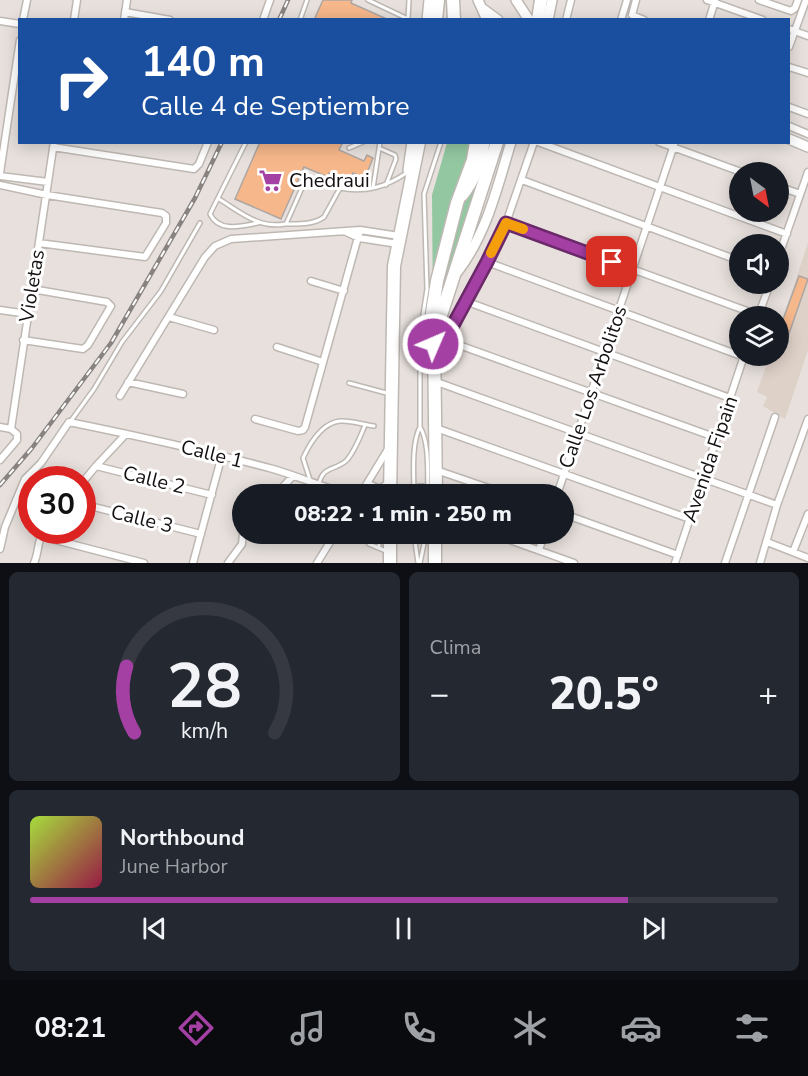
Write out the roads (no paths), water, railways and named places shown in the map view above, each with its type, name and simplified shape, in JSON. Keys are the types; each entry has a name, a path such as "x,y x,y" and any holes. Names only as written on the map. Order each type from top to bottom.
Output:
{"highway":[{"path":"436,18 438,0"},
{"path":"453,0 453,18"},
{"path":"538,18 541,0"},
{"path":"391,484 394,266 419,144"},
{"path":"438,340 431,319 437,281 476,144"},
{"path":"436,484 434,381 438,340 453,278 496,144"},
{"path":"435,544 435,563"}],"main road":[{"path":"427,18 429,0"},
{"path":"516,0 528,18"},
{"path":"548,18 552,0"},
{"path":"482,8 495,18"},
{"path":"790,139 808,147"},
{"path":"403,221 412,144"},
{"path":"458,203 472,185 484,144"},
{"path":"453,278 466,261 487,221 510,144"}],"street":[{"path":"23,18 27,0"},
{"path":"74,18 77,0"},
{"path":"124,18 127,0"},
{"path":"264,18 270,0"},
{"path":"566,18 571,0"},
{"path":"622,18 627,0"},
{"path":"631,17 636,0"},
{"path":"707,0 758,18"},
{"path":"759,0 791,11 799,9"},
{"path":"798,0 799,9"},
{"path":"806,0 799,9 792,30 808,36"},
{"path":"709,18 715,1"},
{"path":"125,12 159,18"},
{"path":"0,21 18,24"},
{"path":"18,53 0,174 48,182"},
{"path":"790,67 808,73"},
{"path":"790,107 808,114"},
{"path":"790,126 808,134"},
{"path":"54,145 194,169 199,164 207,144"},
{"path":"535,144 506,223 487,262 465,301 438,340 717,438"},
{"path":"541,144 787,234 808,172"},
{"name":"Violetas","path":"0,460 16,440 17,434 11,429 54,145"},
{"path":"674,145 729,167"},
{"name":"Calle Los Arbolitos","path":"561,484 674,145"},
{"path":"522,180 729,257"},
{"path":"0,185 46,195 162,213 166,216 166,223 145,257 39,243"},
{"path":"789,190 800,194"},
{"path":"506,223 731,306"},
{"path":"120,396 205,257 215,246 231,238 345,231 399,240"},
{"path":"255,419 298,431 303,430 360,234"},
{"path":"487,262 729,351"},
{"path":"311,281 344,291"},
{"path":"24,340 83,349 88,345 111,306 107,302 32,289"},
{"path":"465,301 730,398"},
{"path":"0,310 28,314"},
{"path":"169,318 214,330"},
{"path":"277,347 323,362"},
{"name":"Avenida Fipain","path":"675,563 741,366"},
{"path":"434,381 777,506"},
{"path":"128,382 183,394"},
{"path":"724,563 776,417"},
{"path":"760,563 777,506 808,419"},
{"path":"0,549 5,527 25,479 41,463 69,422"},
{"name":"Calle 1","path":"69,422 222,455 311,483"},
{"path":"0,428 11,429"},
{"path":"435,428 690,519"},
{"path":"96,466 126,434"},
{"path":"368,482 391,444"},
{"path":"193,563 222,455"},
{"name":"Calle 2","path":"96,466 212,495"},
{"path":"436,470 477,484"},
{"path":"285,484 293,476"},
{"name":"Calle 3","path":"96,508 201,534"},
{"path":"793,552 808,514"},
{"path":"574,518 678,555"},
{"path":"767,542 808,558"},
{"path":"34,563 40,544"},
{"path":"79,544 144,563"},
{"path":"228,563 242,544"},
{"path":"317,563 329,544"},
{"path":"522,544 574,563"},
{"path":"539,550 541,544"},
{"path":"382,563 386,554"}],"lane":[{"path":"301,18 307,0"},
{"path":"368,0 406,18"},
{"path":"381,6 383,0"},
{"path":"408,18 409,0"},
{"path":"245,144 210,214 213,220 230,228 258,223"},
{"path":"349,148 358,144"},
{"path":"373,189 380,144"},
{"path":"414,484 417,433 420,427 420,334 428,289 424,194 440,144"},
{"path":"379,148 395,155 396,159 386,186"},
{"path":"286,224 306,179 340,188 373,189 386,186 408,172"},
{"path":"219,199 258,223 302,224 324,217 340,188"},
{"path":"69,422 94,389 122,342 161,291 200,223"},
{"path":"349,383 392,395"},
{"path":"311,483 303,458 309,445 318,434 328,426 340,421 374,426"},
{"path":"319,484 325,471 344,463 355,449 365,425"},
{"path":"420,427 423,432 428,464 428,484"},
{"path":"385,484 391,481"},
{"path":"368,482 372,484"},
{"path":"369,544 386,554"},
{"path":"416,544 419,563"},
{"path":"419,563 424,544"}],"railway":[{"path":"280,18 288,0"},
{"path":"0,485 32,448 111,343 195,198 221,144"}],"place":[{"name":"Chedraui","path":"271,180"}]}
